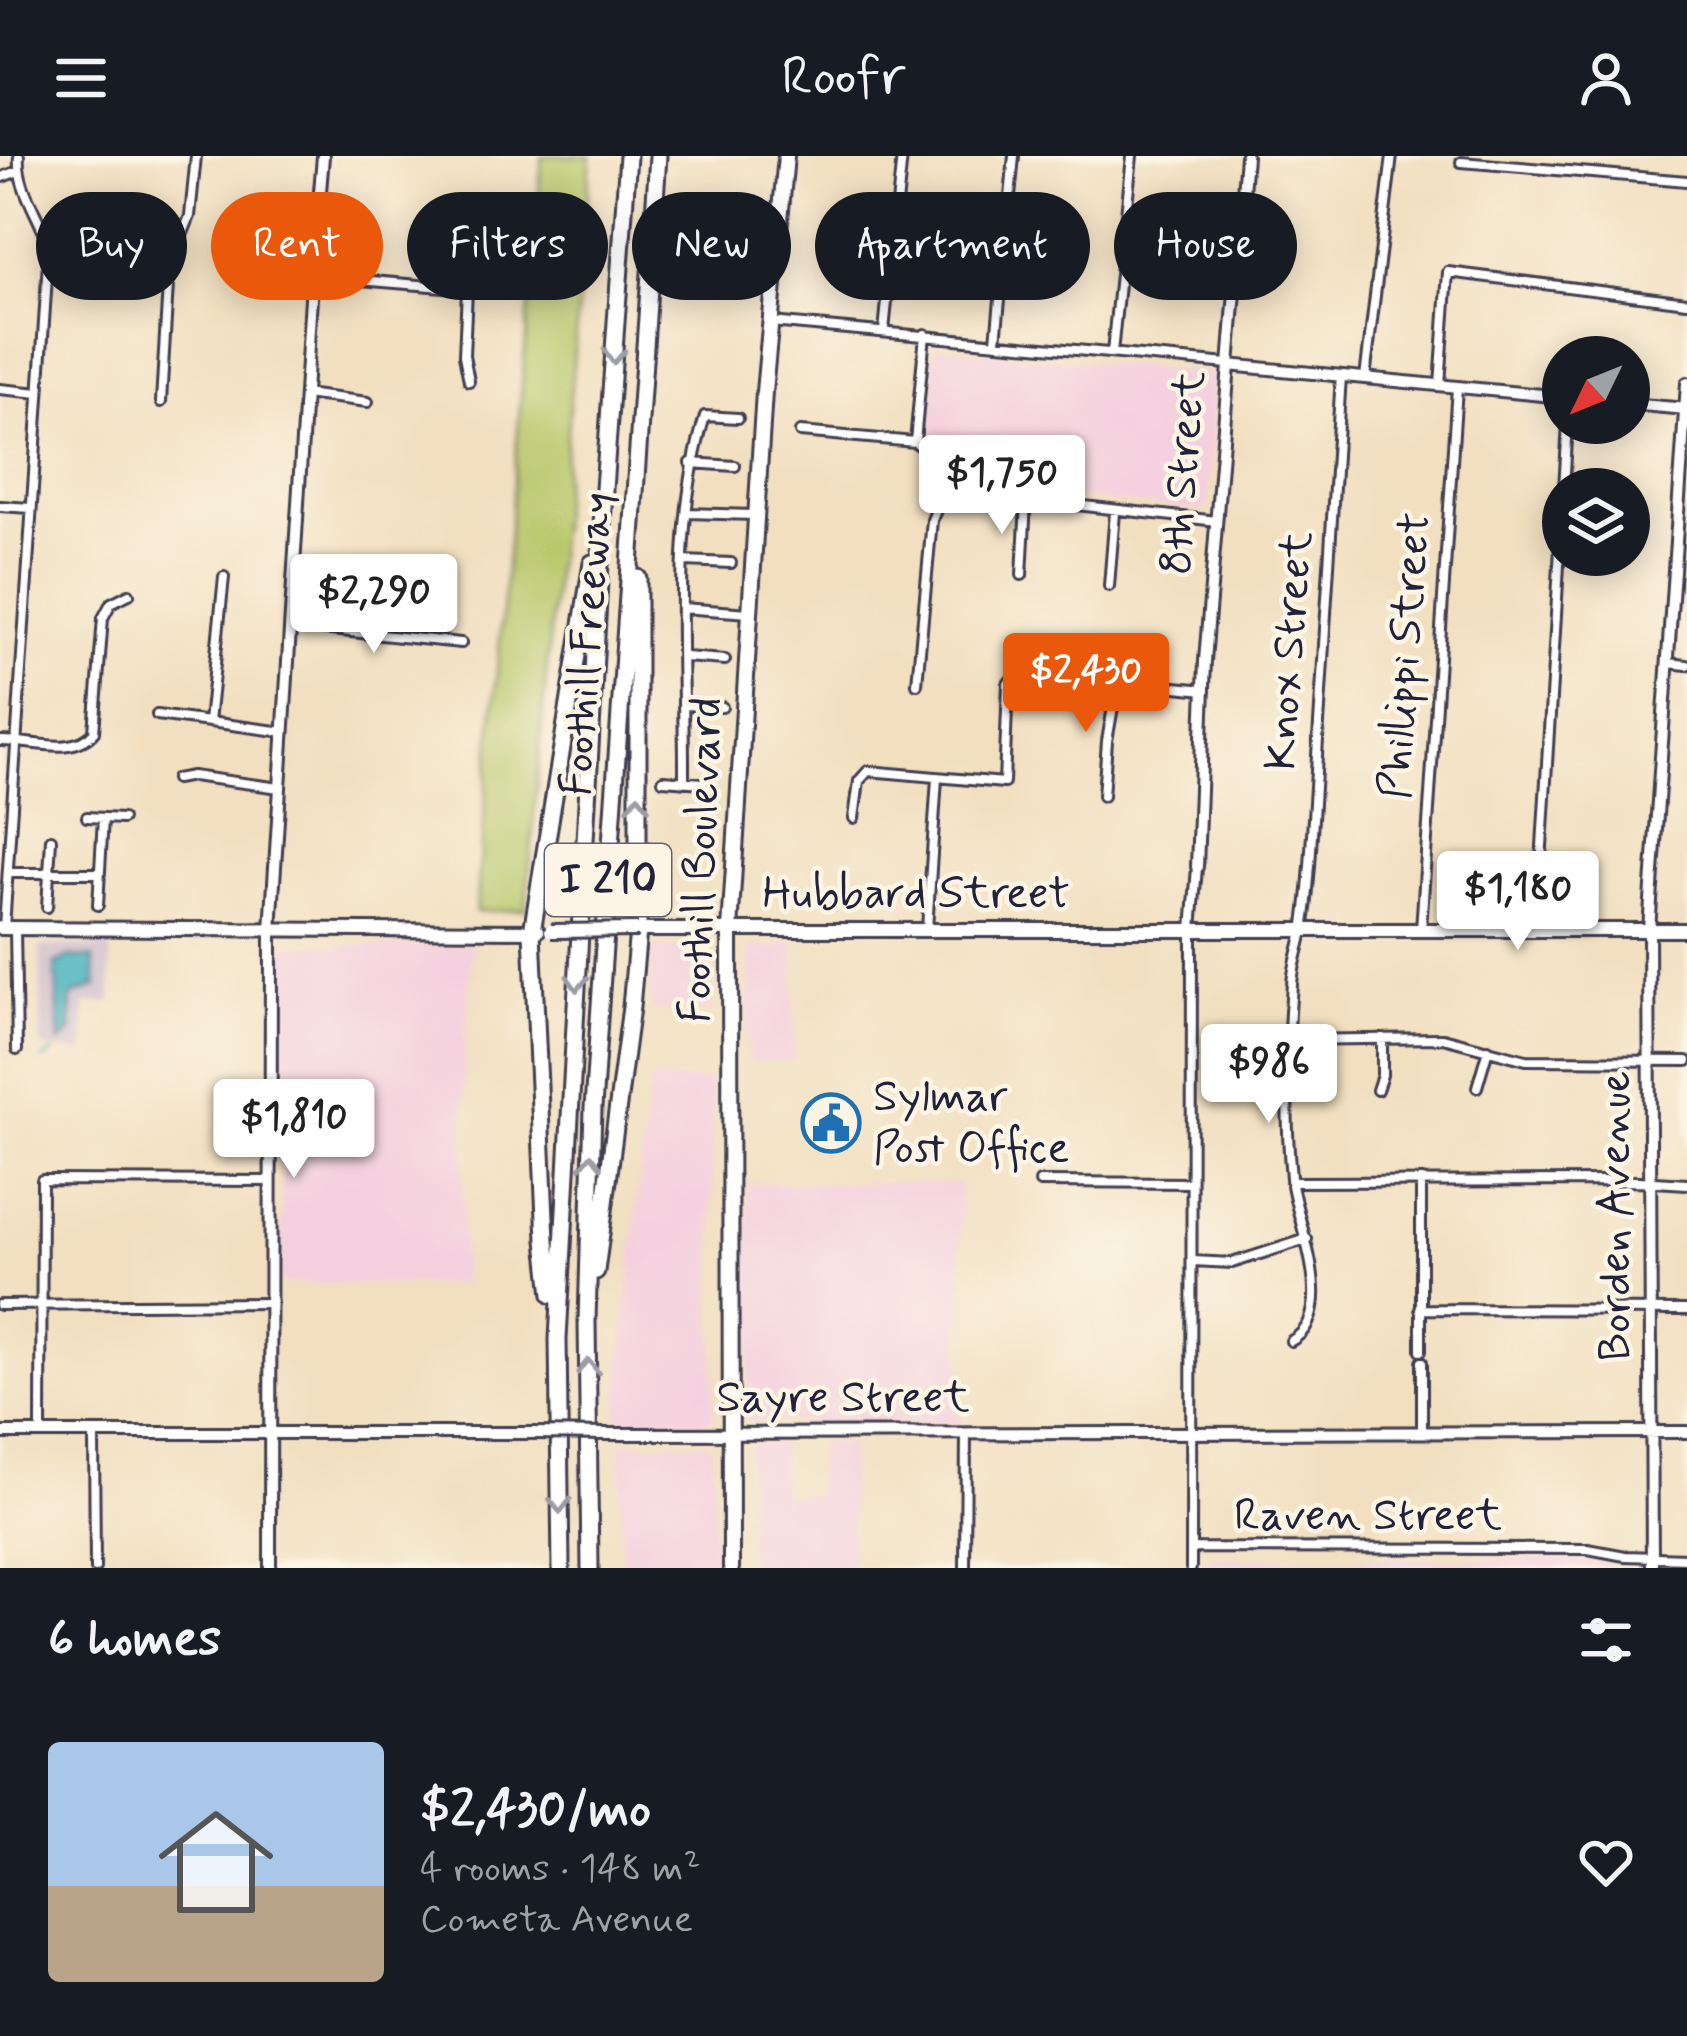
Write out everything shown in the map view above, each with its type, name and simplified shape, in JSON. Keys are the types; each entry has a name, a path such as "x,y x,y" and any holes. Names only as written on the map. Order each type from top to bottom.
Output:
{"highway":[{"name":"Foothill Freeway","path":"560,1568 558,1339 604,489 628,156"},
{"name":"Foothill Freeway","path":"590,1568 587,1322 592,1108 658,156"},
{"path":"587,1322 602,1237 638,930 638,439"},
{"path":"558,1339 546,1240 532,932 604,489"}],"main road":[{"name":"Foothill Boulevard","path":"731,1568 730,930 756,515 786,156"},
{"name":"Hubbard Street","path":"6,928 1687,930"}],"street":[{"path":"19,156 18,171 36,209"},
{"path":"187,223 196,156"},
{"path":"320,192 323,156"},
{"path":"884,331 902,156"},
{"path":"996,341 1014,156"},
{"path":"1112,353 1132,156"},
{"name":"8th Street","path":"1197,868 1216,521 1246,156"},
{"path":"1365,378 1392,156"},
{"path":"1461,162 1687,181"},
{"path":"0,178 18,171"},
{"path":"1440,385 1448,272 1687,302"},
{"path":"16,1050 5,885 10,873 45,300"},
{"path":"160,402 167,300"},
{"path":"270,1568 271,930 310,300"},
{"path":"467,300 464,356 469,381"},
{"path":"770,322 1542,395"},
{"path":"916,442 925,334"},
{"name":"Knox Street","path":"1291,1341 1305,1334 1312,1319 1312,1262 1291,1182 1289,1040 1292,979 1304,929 1341,376"},
{"name":"Borden Avenue","path":"1652,1563 1649,930 1687,383"},
{"name":"Phillippi Street","path":"1420,930 1457,387"},
{"path":"0,389 39,393"},
{"path":"304,394 368,402"},
{"path":"1650,406 1685,409"},
{"path":"684,782 682,608 691,463 705,416 738,418"},
{"path":"800,432 916,442 987,495 1216,521"},
{"path":"691,463 735,466"},
{"path":"917,684 932,520 952,471"},
{"path":"1022,575 1026,502"},
{"path":"0,506 31,508"},
{"path":"1109,586 1115,512"},
{"path":"687,513 756,515"},
{"path":"685,561 730,563"},
{"path":"1537,929 1558,576"},
{"path":"209,722 224,577"},
{"path":"0,741 76,746 86,742 94,732 103,618 111,603 129,594"},
{"path":"682,608 749,613"},
{"path":"291,626 461,643"},
{"path":"685,657 725,660"},
{"path":"1668,663 1687,665"},
{"path":"854,818 859,781 868,771 1004,783 1008,684 1018,671 1205,690"},
{"path":"1103,796 1118,679"},
{"path":"685,705 722,707"},
{"path":"157,715 284,732"},
{"path":"176,779 192,776 280,788"},
{"path":"927,929 937,778"},
{"path":"663,780 703,783"},
{"path":"87,817 122,819"},
{"path":"98,905 103,818"},
{"path":"47,908 51,838"},
{"path":"1192,1568 1192,930 1197,868"},
{"path":"10,873 100,873"},
{"path":"1377,1090 1382,1038"},
{"path":"1289,1040 1444,1038 1526,1060 1687,1061"},
{"path":"1477,1087 1488,1049"},
{"path":"40,1432 42,1180 270,1181"},
{"path":"1421,1181 1421,1351"},
{"path":"1040,1182 1191,1183"},
{"path":"1291,1182 1687,1184"},
{"path":"1193,1261 1232,1263 1307,1239"},
{"path":"0,1305 272,1303"},
{"path":"1420,1310 1687,1310"},
{"path":"1422,1431 1423,1362"},
{"name":"Sayre Street","path":"0,1433 1687,1432"},
{"path":"965,1568 966,1433"},
{"path":"94,1434 94,1568"},
{"name":"Raven Street","path":"1192,1548 1588,1550 1652,1563 1687,1558"}],"shaded area":[{"path":"938,347 1214,374 1208,508 1014,491 981,481 929,439"},
{"path":"782,942 794,942 794,1061 748,1061 748,953 753,947 782,947"},
{"path":"473,945 465,1035 462,1284 281,1284 283,949"},
{"path":"40,946 111,946 111,1003 85,1003 84,1052 41,1047"},
{"path":"651,948 712,949 713,1011 651,1011"},
{"path":"649,1080 712,1081 714,1418 709,1422 616,1424"},
{"path":"748,1183 961,1183 961,1424 749,1421"},
{"path":"620,1443 706,1443 713,1447 713,1568 622,1564"},
{"path":"781,1444 782,1496 816,1496 817,1444 851,1444 851,1568 748,1568 748,1448"},
{"path":"1206,1558 1578,1559 1634,1568 1201,1568"}],"green space":[{"path":"542,156 591,156 588,192 539,192"},
{"path":"529,300 579,300 526,909 476,912"}],"water":[{"path":"69,957 93,958 97,986 72,996 71,1033 60,1042 55,964"}],"waterway":[{"path":"43,1060 54,1051"}],"place":[{"name":"Sylmar Post Office","path":"831,1123"}]}
